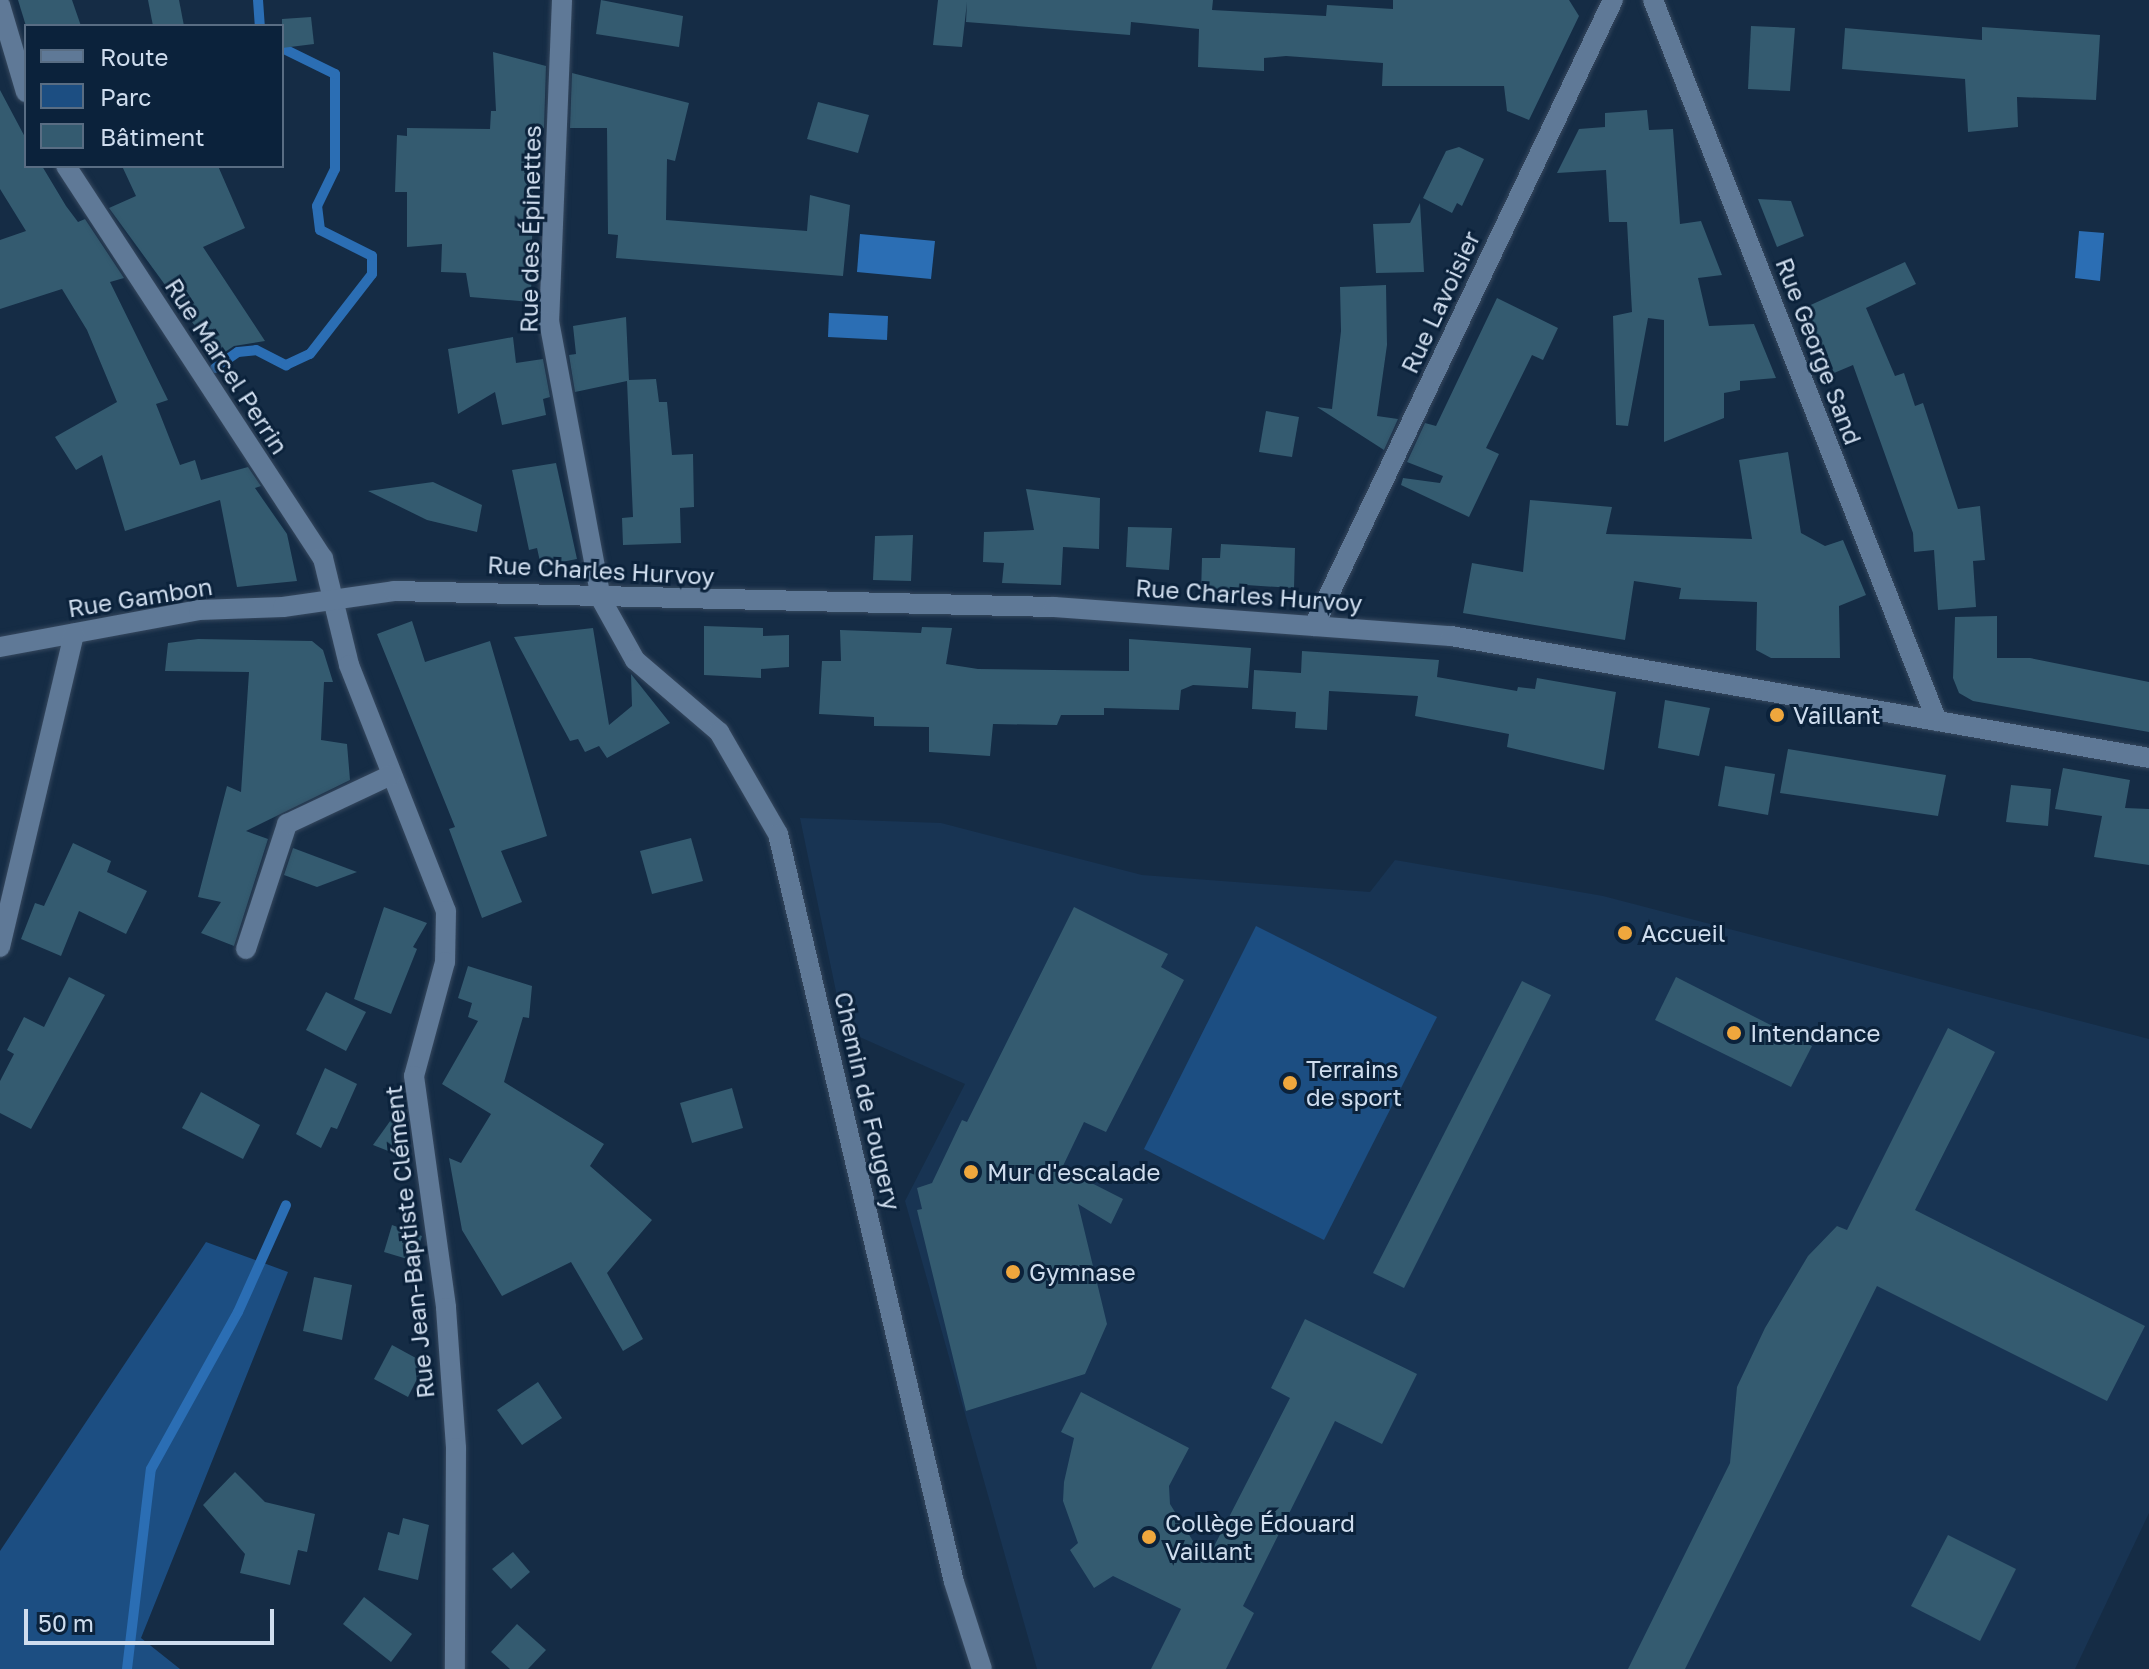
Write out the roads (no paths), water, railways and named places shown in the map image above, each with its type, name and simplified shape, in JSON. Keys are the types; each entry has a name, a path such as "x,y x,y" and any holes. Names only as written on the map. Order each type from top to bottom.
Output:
{"street":[{"name":"Rue des Épinettes","path":"562,0 549,321 601,599"},
{"name":"Rue Lavoisier","path":"1314,626 1613,0"},
{"name":"Rue George Sand","path":"1653,0 1937,721"},
{"path":"0,5 24,85"},
{"name":"Rue Marcel Perrin","path":"67,168 323,558 336,599"},
{"name":"Rue Charles Hurvoy","path":"336,599 394,591 485,589 601,599 1054,607 1451,636 2149,758"},
{"name":"Rue Gambon","path":"0,647 199,610 283,607 336,599"},
{"name":"Rue Jean-Baptiste Clément","path":"336,599 349,665 446,911 445,962 414,1076 446,1308 456,1448 455,1669"},
{"name":"Chemin de Fougery","path":"601,599 635,660 719,732 778,834 954,1582 982,1669"},
{"path":"0,947 74,634"},
{"path":"246,949 287,824 391,775"}],"waterway":[{"path":"258,0 260,24"},
{"path":"215,368 238,352 256,350 286,365 310,354 372,274 372,256 320,230 317,206 335,169 335,74 284,49"},
{"path":"127,1669 151,1469 238,1312 286,1205"}],"place":[{"name":"Vaillant","path":"1777,715"},
{"name":"Accueil","path":"1625,933"},
{"name":"Intendance","path":"1734,1033"},
{"name":"Terrains de sport","path":"1290,1083"},
{"name":"Mur d'escalade","path":"971,1172"},
{"name":"Gymnase","path":"1013,1272"},
{"name":"Collège Édouard Vaillant","path":"1149,1537"}]}
